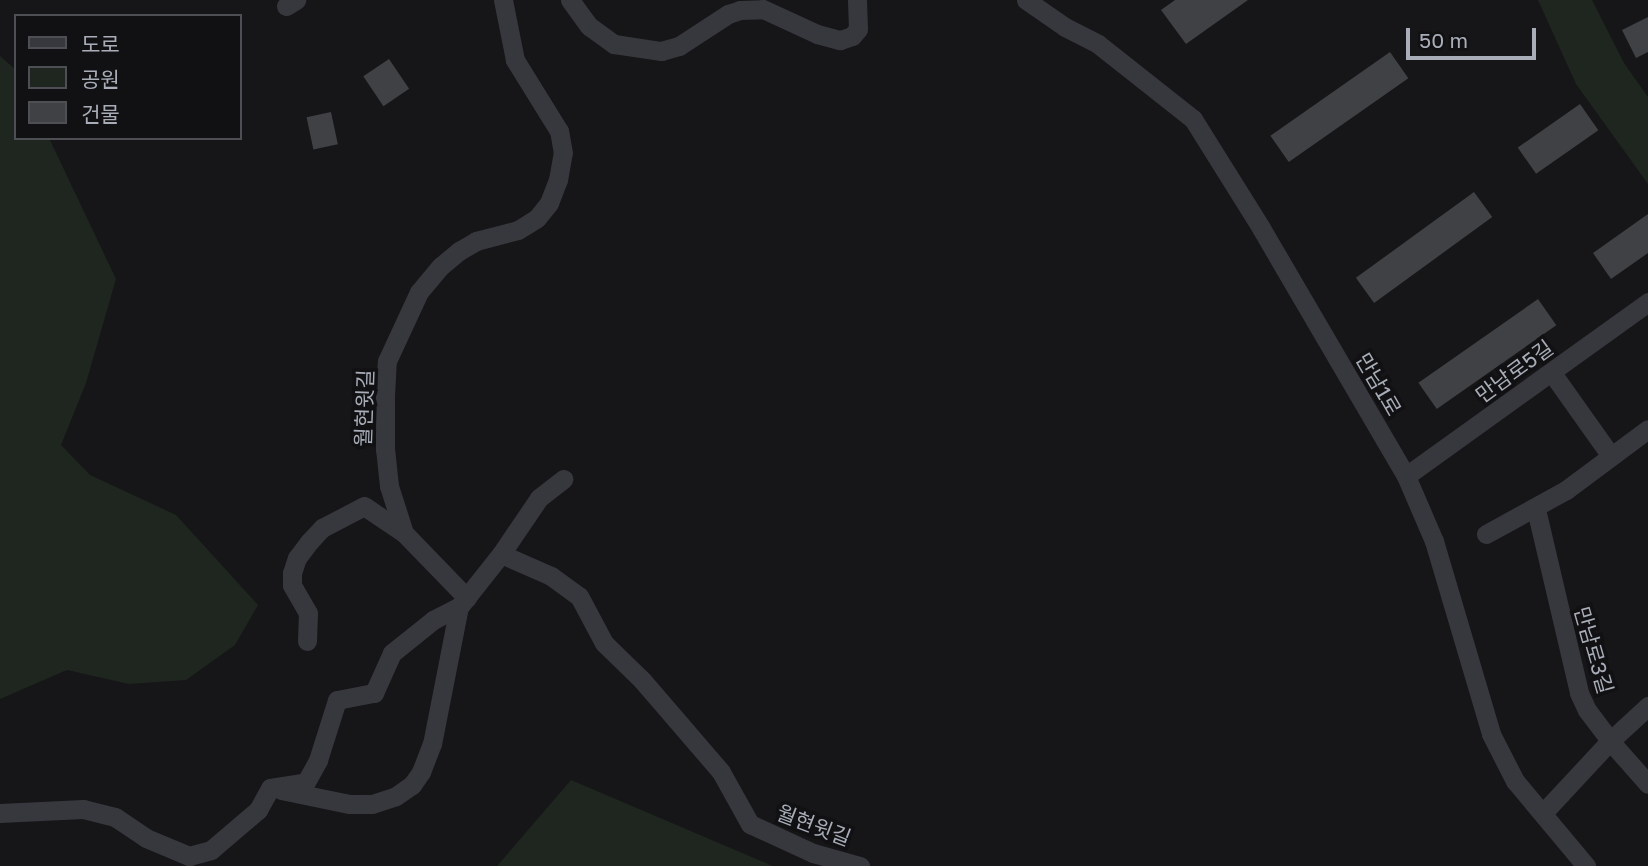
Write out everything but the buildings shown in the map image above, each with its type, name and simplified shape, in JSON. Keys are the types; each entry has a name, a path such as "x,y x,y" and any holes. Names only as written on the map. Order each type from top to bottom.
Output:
{"street":[{"name":"월현윗길","path":"404,533 389,486 384,450 387,361 419,292 441,266 476,241 518,230 537,218 550,203 558,180 563,153 559,131 515,60 503,0"},
{"path":"570,0 589,26 614,44 661,51 679,46 728,14 740,10 763,9 817,34 840,40 852,36 858,29 857,0"},
{"name":"만남1로","path":"1026,0 1065,27 1098,44 1193,119 1261,228 1406,476 1434,541 1491,734 1515,781 1586,866"},
{"name":"만남로5길","path":"1406,476 1648,302"},
{"path":"1552,373 1611,456"},
{"path":"1486,534 1536,509 1648,429"},
{"path":"270,788 306,782 318,760 337,700 374,693 392,653 433,620 463,602 501,554 539,498 563,479"},
{"name":"월현윗길","path":"307,641 308,613 292,585 292,573 297,558 322,528 364,506 404,533 463,602"},
{"name":"만남로3길","path":"1536,509 1579,693 1587,710 1610,741 1648,784"},
{"name":"월현윗길","path":"501,554 551,576 579,596 604,643 642,680 720,772 750,824 813,853 860,866"},
{"path":"270,788 349,804 372,804 396,796 412,785 421,772 432,744 463,602"},
{"path":"1543,813 1610,741 1648,706"},
{"path":"0,813 83,809 115,817 146,838 189,856 211,850 241,828 258,810 270,788"}],"green space":[{"path":"1538,0 1592,0 1624,63 1648,97 1648,184 1576,84"},
{"path":"0,56 14,68 14,140 50,140 116,279 86,383 61,445 90,475 176,515 258,605 235,645 186,680 129,684 67,670 0,699"},
{"path":"571,780 773,866 497,866"}]}
